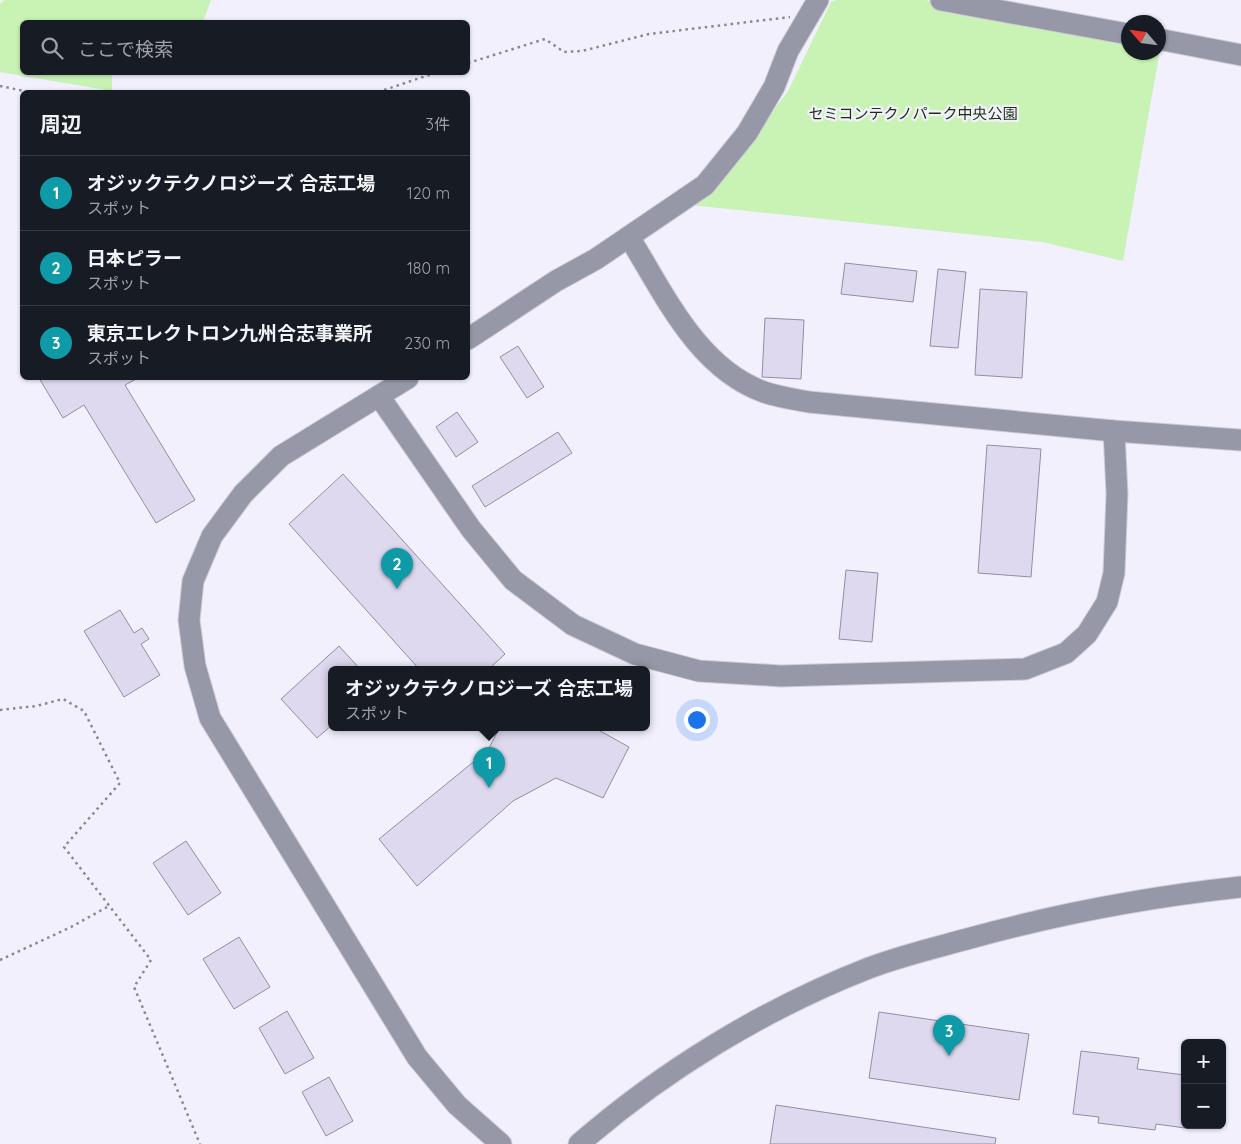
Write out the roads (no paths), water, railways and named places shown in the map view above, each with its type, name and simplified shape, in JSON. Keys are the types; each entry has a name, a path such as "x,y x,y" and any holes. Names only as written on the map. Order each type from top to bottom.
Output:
{"street":[{"path":"941,0 1121,33"},
{"path":"470,338 629,237 705,185 747,133 774,87 788,51 813,8"},
{"path":"1166,41 1241,55"},
{"path":"629,237 686,329 723,369 763,392 808,402 1114,431 1241,440"},
{"path":"405,380 336,420 281,456 242,494 212,536 193,581 190,620 195,666 210,718 417,1056 456,1105 501,1144"},
{"path":"379,396 471,529 513,580 573,626 635,654 699,671 781,676 1025,669 1066,653 1087,634 1107,602 1114,573 1117,494 1114,431"},
{"path":"579,1144 635,1099 699,1055 775,1010 869,968 960,941 1066,914 1128,901 1241,887"}],"place":[{"name":"日本ピラー","path":"397,589"},
{"name":"オジックテクノロジーズ 合志工場","path":"489,788"},
{"name":"東京エレクトロン九州合志事業所","path":"949,1056"}],"park label":[{"name":"セミコンテクノパーク中央公園","path":"913,114"}]}
